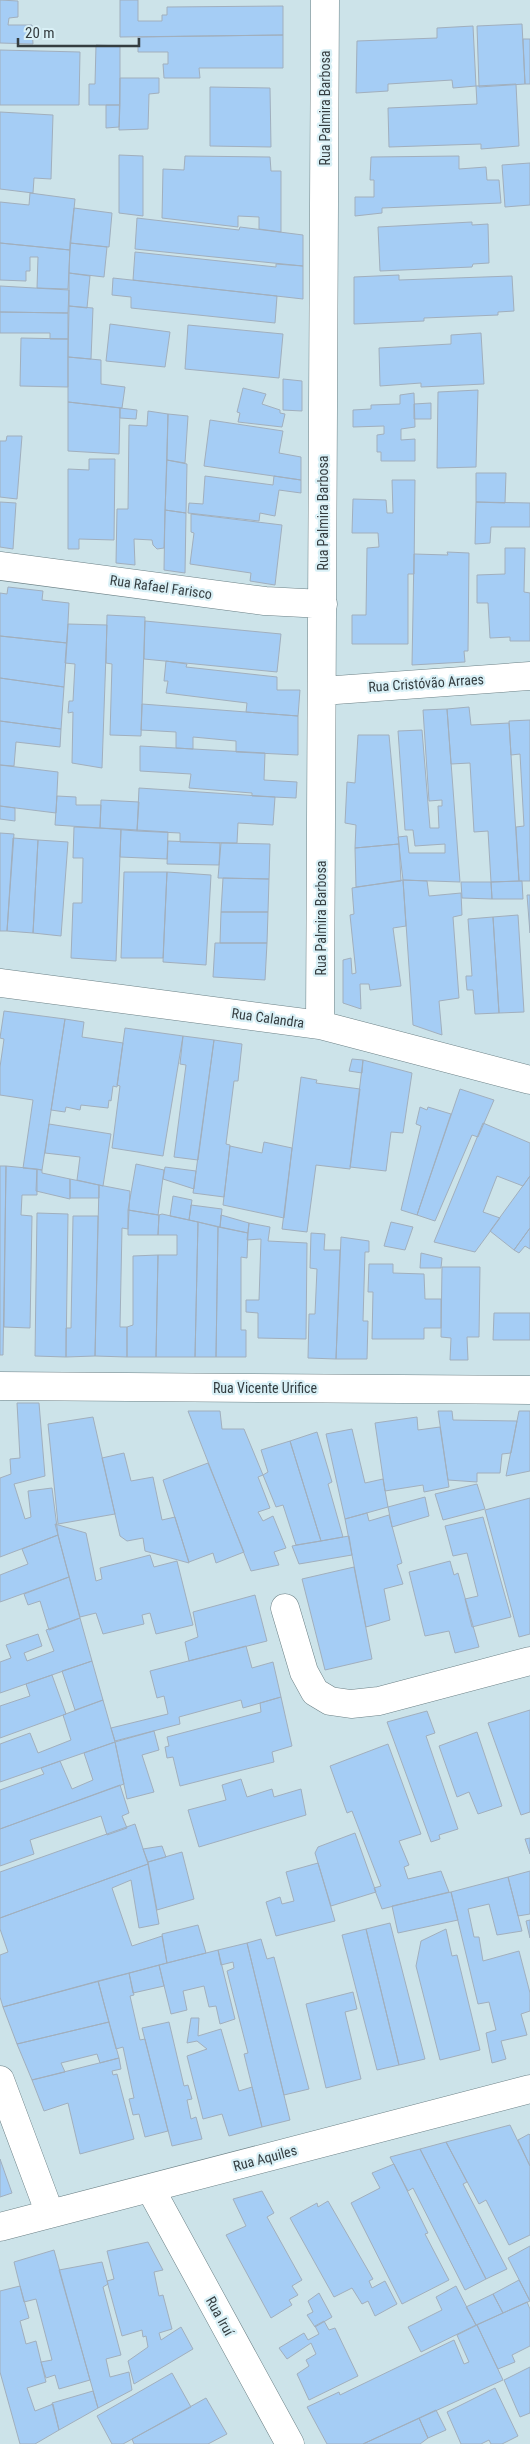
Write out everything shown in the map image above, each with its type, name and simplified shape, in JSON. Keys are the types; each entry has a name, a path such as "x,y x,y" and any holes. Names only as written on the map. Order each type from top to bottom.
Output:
{"street":[{"name":"Rua Palmira Barbosa","path":"320,1025 325,0"},
{"name":"Rua Rafael Farisco","path":"0,566 265,601 323,604"},
{"name":"Rua Cristóvão Arraes","path":"322,691 530,676"},
{"name":"Rua Calandra","path":"0,983 320,1025 530,1080"},
{"name":"Rua Vicente Urifice","path":"0,1386 530,1390"},
{"path":"285,1608 304,1672 316,1692 330,1701 351,1704 379,1701 530,1661"},
{"path":"0,2080 50,2214"},
{"name":"Rua Aquiles","path":"0,2226 530,2089"},
{"name":"Rua Iruí","path":"150,2188 290,2444"}],"building":[{"path":"0,0 18,1 18,17 9,18 8,25 32,25 33,44 0,43"},
{"path":"120,0 138,0 138,21 162,21 162,15 167,15 167,7 283,6 283,35 120,37"},
{"path":"522,24 525,84 479,87 477,26"},
{"path":"473,26 476,86 453,88 452,80 388,84 388,91 356,93 357,41 437,38 437,28"},
{"path":"283,35 283,68 199,68 200,78 164,78 163,64 168,64 168,52 138,52 138,37"},
{"path":"523,39 530,39 530,84 525,84"},
{"path":"96,45 120,46 120,105 89,105 89,84 95,84"},
{"path":"0,50 80,52 79,105 0,105"},
{"path":"120,78 159,78 159,93 149,94 148,129 119,130"},
{"path":"516,84 519,146 481,149 481,144 389,147 388,108 477,104 476,86"},
{"path":"210,87 270,88 271,147 210,146"},
{"path":"106,105 120,105 119,127 106,128"},
{"path":"0,112 53,115 51,179 34,178 33,193 0,189"},
{"path":"119,155 143,156 143,216 119,213"},
{"path":"185,156 270,157 271,171 281,171 281,232 259,229 259,217 238,216 238,227 162,218 163,169 184,170"},
{"path":"459,156 459,169 486,167 487,180 499,180 501,203 382,208 382,213 355,216 355,197 374,197 374,180 370,180 371,157"},
{"path":"530,163 530,205 505,207 502,165"},
{"path":"30,193 75,199 70,250 0,243 0,202 29,205"},
{"path":"74,208 112,213 109,247 70,243"},
{"path":"137,218 239,230 240,227 303,235 303,266 135,249"},
{"path":"472,222 472,225 488,224 489,263 473,264 472,267 380,271 378,227"},
{"path":"0,243 70,250 68,289 37,288 38,257 30,257 30,271 26,271 26,281 0,280"},
{"path":"70,243 107,247 104,277 69,273"},
{"path":"135,252 276,267 276,264 303,266 303,299 133,280"},
{"path":"69,273 90,276 87,308 69,306"},
{"path":"399,275 399,280 512,276 514,311 498,312 498,315 424,318 424,321 354,324 354,277"},
{"path":"113,278 277,296 275,323 131,308 131,297 112,295"},
{"path":"0,286 69,290 68,313 0,312"},
{"path":"69,306 93,308 91,359 68,357"},
{"path":"0,312 68,313 68,339 50,339 50,333 0,333"},
{"path":"110,324 170,332 165,367 106,361"},
{"path":"188,325 283,334 279,378 185,369"},
{"path":"481,333 484,384 421,387 421,383 380,386 379,348 451,344 451,335"},
{"path":"21,338 68,339 68,387 20,386"},
{"path":"68,357 101,360 101,384 125,387 122,408 68,402"},
{"path":"283,379 302,381 302,411 283,410"},
{"path":"243,388 266,394 262,404 280,410 280,413 285,414 282,427 238,422 240,413 237,412"},
{"path":"478,390 476,467 437,468 438,392"},
{"path":"414,393 415,427 401,429 401,440 415,439 415,461 381,461 381,452 377,452 377,435 384,434 384,426 353,427 353,410 371,409 371,405 400,404 400,395"},
{"path":"68,402 120,408 119,454 68,451"},
{"path":"431,403 431,419 414,419 414,404"},
{"path":"120,408 137,410 136,419 120,418"},
{"path":"148,411 168,414 164,548 157,549 153,545 152,540 134,539 135,565 116,563 117,509 128,509 129,425 147,426"},
{"path":"168,414 188,416 185,463 167,460"},
{"path":"210,420 283,431 279,453 301,457 301,480 204,466"},
{"path":"7,436 22,436 17,499 0,497 0,441 6,441"},
{"path":"89,459 115,459 114,540 79,539 79,549 68,549 68,469 89,470"},
{"path":"167,460 187,464 186,513 165,510"},
{"path":"476,473 506,473 505,503 476,502"},
{"path":"205,476 273,485 274,476 301,480 301,493 279,490 275,516 260,513 259,521 188,513 189,503 203,504"},
{"path":"392,480 415,480 414,574 408,574 408,644 352,644 352,615 366,615 367,548 379,547 378,533 352,533 353,499 386,500 387,513 393,513"},
{"path":"0,502 16,503 13,549 0,547"},
{"path":"476,502 530,503 530,527 491,527 490,543 475,544"},
{"path":"165,510 186,513 185,573 164,570"},
{"path":"191,514 282,525 275,585 250,581 251,573 190,564 194,533 191,532"},
{"path":"505,548 525,548 524,592 530,593 530,641 510,641 510,637 490,638 488,603 477,603 477,575 505,574"},
{"path":"447,552 469,553 468,651 464,651 465,662 412,665 414,554 448,555"},
{"path":"8,587 43,591 42,600 69,603 67,643 0,636 0,593 7,594"},
{"path":"107,615 145,617 141,736 110,735 112,664 106,663"},
{"path":"145,621 281,634 277,672 144,659"},
{"path":"68,624 107,625 102,768 72,763 73,712 68,713 69,701 73,701 75,664 65,663"},
{"path":"0,636 67,643 64,687 0,678"},
{"path":"166,661 187,664 186,667 277,677 277,690 300,690 298,716 246,712 247,703 166,693 168,681 164,681"},
{"path":"0,678 64,687 61,729 0,721"},
{"path":"142,704 298,716 298,755 236,752 236,741 193,737 193,749 176,748 176,732 141,730"},
{"path":"469,707 471,725 509,723 519,881 491,882 488,831 474,832 470,763 451,764 447,709"},
{"path":"447,709 460,882 403,880 398,837 407,836 409,853 445,853 445,844 415,846 413,830 405,830 398,731 422,730 430,828 439,828 438,806 442,806 442,800 429,801 423,710"},
{"path":"530,720 530,881 519,881 516,827 524,826 520,754 511,755 509,721"},
{"path":"0,721 61,729 60,747 16,742 14,766 0,765"},
{"path":"358,735 389,735 399,844 355,848 356,825 345,823 347,782 355,783"},
{"path":"140,746 265,753 264,780 297,782 296,798 252,796 252,793 189,788 191,774 140,771"},
{"path":"0,765 58,772 56,813 0,806"},
{"path":"139,788 275,797 273,825 238,823 237,843 180,842 180,833 137,831"},
{"path":"57,796 76,797 76,805 101,805 100,828 55,825"},
{"path":"101,800 139,802 137,831 100,828"},
{"path":"0,806 15,808 15,821 0,819"},
{"path":"74,827 121,829 116,961 71,958 73,903 82,903 83,858 73,858"},
{"path":"121,829 168,832 167,859 120,857"},
{"path":"0,833 14,834 7,931 0,931"},
{"path":"13,838 38,840 33,933 7,931"},
{"path":"38,840 68,842 61,936 33,933"},
{"path":"168,841 220,843 219,865 167,864"},
{"path":"221,843 270,844 269,879 218,878"},
{"path":"399,844 401,881 356,887 355,848"},
{"path":"124,872 167,872 163,958 121,958"},
{"path":"167,872 211,875 206,965 163,962"},
{"path":"223,878 269,879 268,912 221,912"},
{"path":"403,880 406,926 393,928 401,986 370,990 369,984 360,984 361,1009 343,1003 343,960 351,958 352,974 356,973 350,915 354,914 352,888"},
{"path":"403,880 427,881 429,896 461,893 462,915 453,917 459,998 439,1001 442,1035 413,1025"},
{"path":"522,881 523,899 492,899 491,882"},
{"path":"461,882 491,882 492,899 462,898"},
{"path":"527,895 530,895 530,933"},
{"path":"221,912 268,912 267,943 220,943"},
{"path":"518,915 524,1012 499,1013 493,917"},
{"path":"493,917 499,1013 475,1014 473,990 467,990 466,979 466,976 472,976 468,919"},
{"path":"215,943 267,943 265,980 213,977"},
{"path":"4,1011 65,1019 42,1170 23,1168 33,1100 0,1095 0,1067 4,1039 0,1038"},
{"path":"65,1019 84,1022 82,1037 123,1043 117,1087 113,1086 108,1108 81,1105 80,1110 66,1107 65,1112 51,1110"},
{"path":"125,1028 183,1036 163,1156 112,1148 120,1086 117,1085"},
{"path":"183,1036 214,1040 198,1160 174,1157 186,1065 180,1064"},
{"path":"214,1040 242,1044 238,1081 234,1081 226,1144 230,1145 224,1197 193,1193"},
{"path":"352,1059 363,1060 362,1073 349,1071"},
{"path":"363,1060 412,1073 403,1133 391,1132 386,1171 350,1167"},
{"path":"301,1077 317,1080 316,1083 360,1089 350,1169 316,1165 307,1232 282,1229"},
{"path":"460,1089 494,1100 478,1137 472,1135 435,1221 417,1215"},
{"path":"420,1107 427,1110 428,1107 451,1114 417,1215 401,1210 421,1126 416,1124"},
{"path":"483,1123 530,1143 530,1176 523,1186 497,1176 483,1212 500,1218 475,1252 434,1242"},
{"path":"49,1124 111,1134 103,1186 77,1180 80,1157 45,1153"},
{"path":"264,1142 292,1148 284,1218 223,1205 230,1146 262,1153"},
{"path":"136,1164 164,1170 158,1215 128,1210"},
{"path":"0,1166 6,1166 3,1355 0,1355"},
{"path":"6,1166 37,1169 37,1195 22,1195 21,1215 32,1216 30,1328 4,1327"},
{"path":"165,1167 196,1171 194,1189 163,1179"},
{"path":"37,1169 42,1170 42,1173 70,1179 70,1199 36,1191"},
{"path":"530,1176 530,1228 514,1250 490,1231"},
{"path":"70,1179 99,1185 99,1198 70,1198"},
{"path":"99,1185 130,1191 128,1229 122,1228 120,1327 127,1327 127,1357 95,1356"},
{"path":"173,1196 192,1200 189,1220 170,1216"},
{"path":"191,1205 222,1209 220,1227 189,1220"},
{"path":"128,1210 159,1215 158,1235 128,1235"},
{"path":"37,1213 68,1214 66,1357 35,1356"},
{"path":"162,1214 198,1222 195,1357 156,1357 158,1255 177,1255 177,1235 158,1235 159,1215"},
{"path":"221,1215 249,1223 248,1233 220,1227"},
{"path":"73,1216 98,1216 95,1356 66,1357 66,1328 71,1328"},
{"path":"198,1222 218,1227 216,1357 195,1357"},
{"path":"391,1222 413,1227 405,1250 384,1246"},
{"path":"249,1223 270,1227 268,1241 307,1243 306,1339 258,1338 258,1313 246,1312 246,1300 259,1300 261,1239 247,1240"},
{"path":"218,1227 248,1233 247,1258 241,1257 241,1330 246,1330 246,1357 216,1357"},
{"path":"530,1228 530,1249 525,1246 519,1253 514,1250"},
{"path":"311,1233 325,1234 324,1250 340,1250 336,1359 308,1358 309,1314 315,1314 317,1269 310,1268"},
{"path":"341,1237 369,1241 369,1252 365,1252 363,1321 368,1321 367,1359 336,1359"},
{"path":"421,1253 442,1258 441,1268 420,1268"},
{"path":"158,1255 156,1357 127,1357 127,1327 133,1325 133,1256"},
{"path":"369,1264 393,1264 393,1273 424,1274 425,1299 441,1299 441,1328 424,1328 424,1339 372,1339 373,1292 368,1292"},
{"path":"442,1267 480,1267 479,1337 467,1337 468,1360 450,1360 451,1338 441,1337"},
{"path":"494,1313 530,1313 530,1340 493,1340"},
{"path":"17,1403 39,1403 45,1476 14,1484 25,1519 31,1517 28,1491 52,1488 58,1535 0,1557 0,1478 11,1474 10,1459 20,1458"},
{"path":"188,1411 220,1411 222,1429 244,1429 263,1475 258,1477 270,1508 258,1512 263,1521 273,1516 286,1548 274,1552 279,1565 251,1571"},
{"path":"438,1411 452,1411 453,1420 517,1421 511,1453 502,1454 500,1473 477,1473 477,1482 448,1480"},
{"path":"519,1411 530,1411 530,1471 506,1476"},
{"path":"93,1417 115,1514 58,1524 48,1424"},
{"path":"417,1417 418,1430 440,1427 449,1487 424,1492 423,1485 385,1491 375,1423"},
{"path":"352,1429 365,1483 383,1479 388,1507 345,1519 326,1434"},
{"path":"317,1432 332,1482 328,1484 343,1537 321,1541 290,1441"},
{"path":"290,1441 321,1541 296,1545 283,1505 276,1507 263,1475 268,1472 261,1450"},
{"path":"124,1453 131,1481 153,1477 162,1520 175,1517 189,1563 145,1551 143,1538 127,1541 120,1536 102,1458"},
{"path":"208,1463 244,1552 216,1563 213,1553 189,1562 163,1480"},
{"path":"477,1484 485,1509 443,1520 435,1494"},
{"path":"425,1497 429,1516 392,1527 388,1507"},
{"path":"530,1498 530,1634 519,1637 485,1510"},
{"path":"367,1513 369,1521 389,1515 402,1563 397,1565 403,1584 384,1589 390,1620 366,1627 345,1519"},
{"path":"483,1517 511,1617 472,1627 465,1599 478,1596 467,1553 453,1556 445,1526"},
{"path":"55,1524 86,1533 96,1581 102,1579 100,1568 150,1555 154,1567 177,1561 193,1625 156,1634 150,1613 142,1615 144,1624 103,1634 96,1613 80,1617"},
{"path":"58,1535 69,1577 0,1602 0,1575 28,1564 22,1549"},
{"path":"349,1536 352,1555 299,1564 292,1546"},
{"path":"450,1561 454,1575 458,1573 479,1647 455,1653 449,1631 425,1636 409,1572"},
{"path":"354,1567 372,1659 325,1670 302,1579"},
{"path":"69,1577 80,1618 49,1630 40,1601 28,1605 24,1594"},
{"path":"255,1595 267,1641 189,1661 185,1642 198,1637 193,1612"},
{"path":"80,1618 92,1661 0,1693 0,1662 11,1658 6,1645 38,1634 42,1646 24,1653 27,1661 54,1651 46,1630"},
{"path":"246,1646 252,1668 273,1662 281,1697 243,1708 241,1700 179,1717 180,1724 115,1741 111,1728 168,1714 164,1696 157,1698 150,1671"},
{"path":"92,1661 103,1700 75,1710 62,1671"},
{"path":"52,1675 66,1714 0,1738 0,1706 30,1696 26,1684"},
{"path":"281,1697 292,1746 272,1752 274,1762 180,1786 173,1757 167,1758 165,1747 169,1746 167,1737 261,1712 260,1703"},
{"path":"103,1700 115,1742 0,1782 0,1744 30,1733 38,1753 71,1740 63,1715"},
{"path":"530,1710 530,1812 521,1815 488,1723"},
{"path":"427,1711 435,1733 426,1736 458,1829 439,1835 440,1839 431,1842 387,1722"},
{"path":"154,1731 159,1750 142,1755 154,1792 127,1799 115,1742"},
{"path":"477,1732 502,1806 478,1814 469,1792 457,1797 439,1746"},
{"path":"115,1742 124,1784 0,1829 0,1790 44,1774 41,1768 60,1761 72,1789 93,1780 84,1753"},
{"path":"388,1744 421,1834 399,1841 409,1865 404,1867 408,1879 441,1871 449,1892 382,1909 374,1888 381,1886 352,1811 347,1813 330,1766"},
{"path":"241,1779 247,1797 272,1789 274,1797 301,1789 306,1815 199,1847 188,1810 226,1800 222,1785"},
{"path":"120,1785 129,1813 122,1816 127,1828 107,1835 101,1816 30,1840 34,1854 0,1866 0,1829"},
{"path":"135,1824 148,1864 0,1918 0,1872"},
{"path":"355,1833 376,1892 331,1906 315,1853 318,1847"},
{"path":"530,1838 530,1854 525,1839"},
{"path":"162,1846 166,1857 148,1862 143,1849"},
{"path":"182,1852 194,1899 157,1910 148,1862"},
{"path":"318,1863 335,1921 276,1936 266,1902 280,1897 282,1904 294,1901 286,1872"},
{"path":"148,1864 159,1924 139,1928 131,1880 112,1888 132,1946 162,1936 167,1963 3,2007 0,1997 0,1955 8,1952 0,1929 0,1918"},
{"path":"530,1871 530,1914 518,1916 508,1877"},
{"path":"508,1877 522,1931 497,1935 489,1904 468,1909 474,1937 479,1937 483,1961 519,1951 530,1993 530,2011 521,2014 527,2035 501,2041 506,2059 492,2063 486,2033 496,2030 489,2002 478,2004 451,1892"},
{"path":"451,1892 458,1920 398,1933 392,1906"},
{"path":"530,1920 530,1938 526,1921"},
{"path":"390,1923 425,2059 399,2065 366,1929"},
{"path":"198,1925 206,1953 167,1963 162,1934"},
{"path":"366,1929 399,2065 377,2070 342,1935"},
{"path":"446,1929 452,1956 457,1955 480,2050 440,2060 416,1966 421,1941"},
{"path":"261,1939 267,1959 274,1957 309,2089 284,2095 247,1943"},
{"path":"247,1943 290,2120 262,2127 244,2054 248,2053 227,1971 234,1968 233,1962 221,1965 218,1950"},
{"path":"218,1950 235,2019 220,2024 216,2006 209,2007 204,1986 183,1991 187,2010 171,2014 159,1965"},
{"path":"159,1965 164,1986 133,1993 129,1973"},
{"path":"129,1973 134,1995 130,1996 140,2040 145,2039 168,2131 145,2137 139,2114 133,2115 129,2099 134,2098 123,2047 116,2049 98,1981"},
{"path":"98,1981 109,2022 17,2044 3,2007"},
{"path":"353,1992 357,2009 345,2012 361,2079 326,2088 306,2004"},
{"path":"191,2018 199,2018 198,2036 221,2029 239,2091 252,2087 262,2127 229,2136 222,2114 203,2119 187,2056 207,2049 197,2041 187,2043"},
{"path":"109,2022 119,2058 100,2063 97,2054 61,2063 65,2072 32,2080 17,2044"},
{"path":"169,2022 184,2086 188,2085 192,2099 187,2100 191,2119 196,2117 202,2139 172,2146 142,2028"},
{"path":"119,2058 121,2069 112,2071 113,2075 117,2074 134,2139 80,2154 68,2103 44,2111 32,2080"},
{"path":"510,2125 530,2166 530,2235 509,2245 486,2200 479,2204 446,2142"},
{"path":"530,2135 530,2166 518,2140"},
{"path":"446,2142 467,2182 463,2184 507,2269 486,2279 420,2149"},
{"path":"420,2149 486,2279 465,2290 413,2188 408,2191 390,2157"},
{"path":"0,2159 12,2193 0,2197"},
{"path":"394,2164 428,2233 425,2234 449,2280 402,2304 351,2203 380,2188 372,2173"},
{"path":"262,2191 274,2213 267,2217 302,2280 292,2286 298,2295 289,2300 292,2305 271,2318 226,2235 246,2226 233,2199"},
{"path":"328,2201 373,2279 369,2281 372,2288 385,2281 397,2304 375,2316 368,2301 362,2304 352,2288 334,2297 290,2218 317,2203 318,2207"},
{"path":"148,2242 163,2270 154,2272 159,2296 163,2295 172,2329 159,2333 161,2340 181,2327 193,2349 134,2384 128,2361 148,2347 146,2336 143,2337 142,2330 122,2336 107,2281 114,2279 107,2251"},
{"path":"530,2246 530,2301 508,2258"},
{"path":"54,2250 90,2380 59,2389 55,2375 46,2378 41,2362 52,2360 36,2299 24,2302 14,2262"},
{"path":"102,2262 108,2284 103,2287 121,2355 106,2359 110,2377 129,2372 132,2390 98,2408 59,2270"},
{"path":"519,2280 530,2301 503,2313 493,2294"},
{"path":"20,2286 29,2318 20,2321 26,2344 36,2341 46,2382 27,2388 35,2411 53,2404 59,2430 35,2444 20,2444 0,2372 0,2291"},
{"path":"456,2286 476,2325 421,2352 408,2327 442,2310 436,2297"},
{"path":"319,2293 332,2317 315,2327 307,2315 313,2312 308,2301"},
{"path":"493,2294 503,2313 476,2325 466,2307"},
{"path":"527,2302 530,2309 530,2346 512,2355 515,2362 498,2369 477,2325"},
{"path":"324,2321 329,2330 335,2328 358,2376 309,2400 297,2374 309,2366 306,2360 316,2354 311,2343 287,2359 279,2348 304,2333 308,2340 319,2334 315,2326"},
{"path":"477,2325 503,2380 363,2444 327,2444 307,2407 339,2392 340,2395 454,2340 464,2364 469,2362 457,2335"},
{"path":"530,2367 530,2413 520,2417 504,2380"},
{"path":"172,2373 191,2407 123,2444 112,2444 97,2416"},
{"path":"495,2388 518,2436 502,2444 491,2444 489,2440 481,2444 461,2444 447,2412"},
{"path":"93,2391 98,2408 59,2430 52,2403"},
{"path":"206,2398 227,2434 208,2444 134,2444 132,2439"},
{"path":"436,2410 446,2430 428,2438 419,2418"},
{"path":"419,2418 428,2438 420,2444 363,2444"}]}
